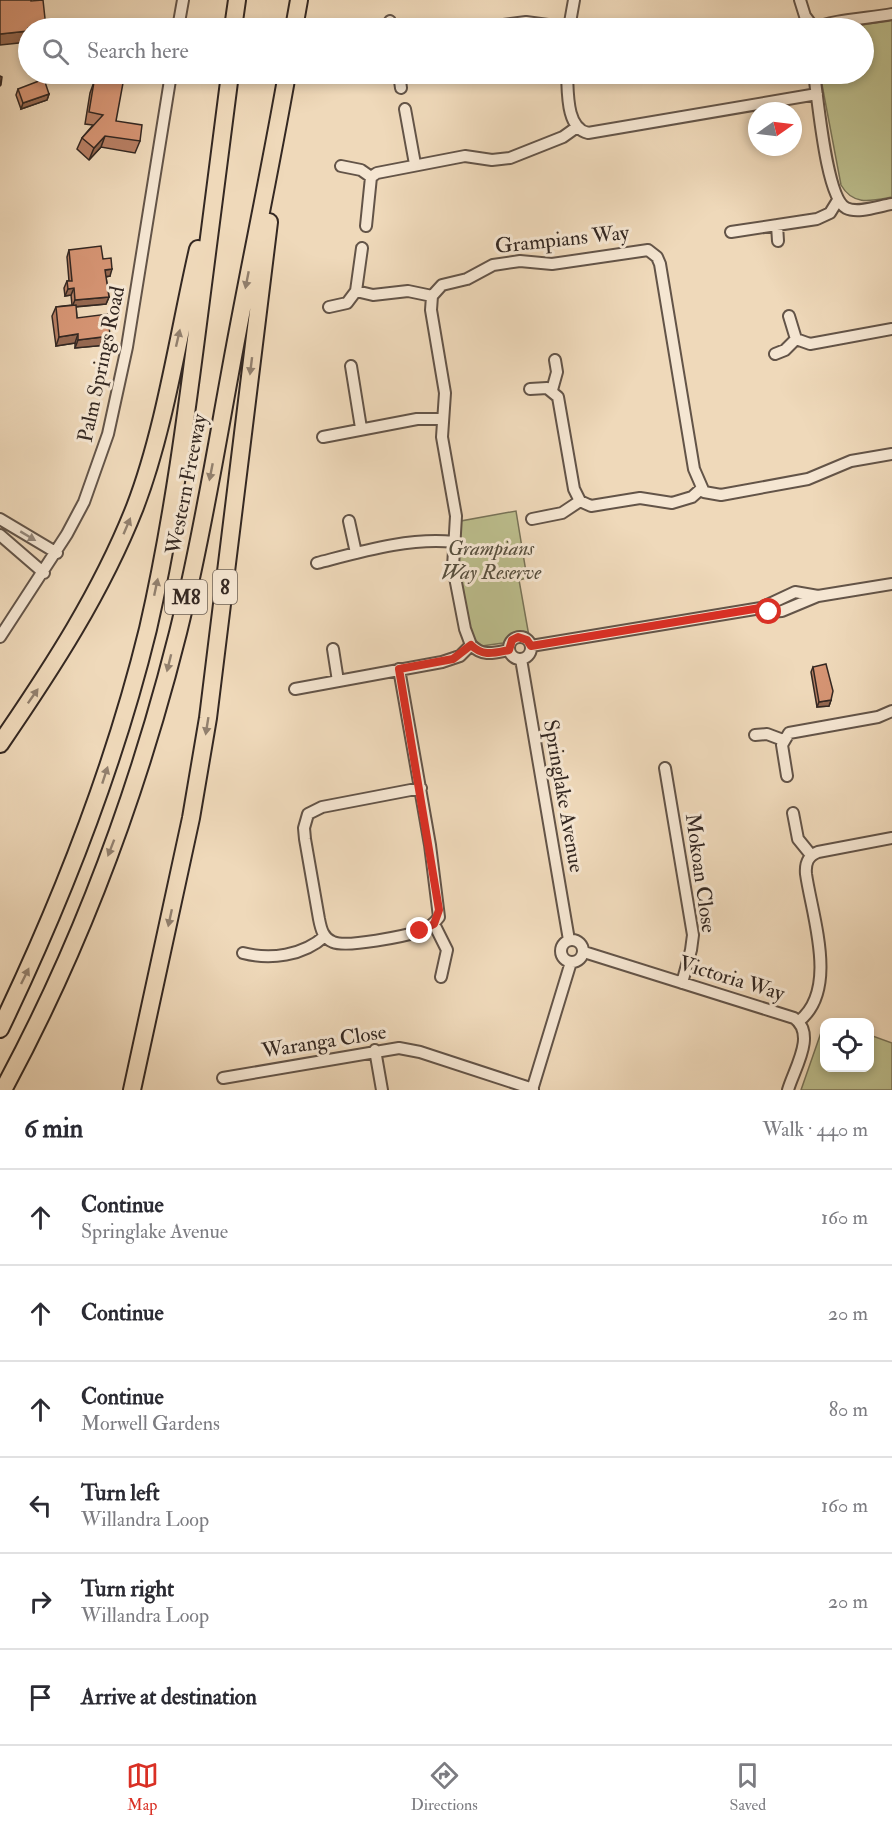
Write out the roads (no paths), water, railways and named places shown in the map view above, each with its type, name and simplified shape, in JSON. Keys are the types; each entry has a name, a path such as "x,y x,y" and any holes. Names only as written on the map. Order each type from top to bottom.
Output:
{"highway":[{"path":"235,18 238,0"},
{"path":"296,18 299,0"},
{"path":"0,744 75,633 98,590 135,505 160,419 202,232 226,84"},
{"name":"Western Freeway","path":"0,1029 78,855 132,691 148,629 167,540 182,447 227,84"},
{"name":"Western Freeway","path":"3,1090 33,1035 86,911 125,811 163,689 189,586 284,84"},
{"name":"8","path":"132,1090 189,829 208,718 285,84"}],"street":[{"path":"180,18 183,0"},
{"path":"571,18 574,0"},
{"path":"800,0 806,18"},
{"path":"868,18 892,14"},
{"name":"Palm Springs Road","path":"0,637 57,553 84,502 116,405 169,84"},
{"path":"400,84 401,88"},
{"path":"568,84 572,114 577,128 584,132 596,132 817,94"},
{"path":"816,84 829,175 838,200 845,208 857,210 892,204"},
{"path":"405,109 415,164"},
{"path":"371,177 389,169 465,156 492,160 510,158 563,137 577,128"},
{"path":"341,166 360,170 371,177"},
{"path":"366,226 371,177"},
{"path":"731,232 817,219 830,213 838,200"},
{"path":"777,225 778,241"},
{"path":"329,307 347,303 356,291 362,248"},
{"name":"Grampians Way","path":"432,296 442,285 467,279 493,265 520,261 552,264 641,250 652,252 660,264 694,469 701,489"},
{"path":"356,291 373,295 408,291 432,296 431,310 445,393 442,442 456,516 455,577 465,629 471,645 478,652 487,654 509,650"},
{"path":"789,316 796,339"},
{"path":"796,339 810,344 892,329"},
{"path":"775,354 785,350 796,339"},
{"path":"552,390 557,372 555,360"},
{"path":"351,366 361,428"},
{"path":"530,389 541,387 552,390 559,402 574,489 580,501 591,506 640,498 672,503 692,497 701,489 708,494 721,495 808,479 851,461 892,454"},
{"path":"323,437 361,428 429,418 442,419"},
{"path":"532,519 562,513 580,501"},
{"path":"0,519 57,553"},
{"path":"349,521 356,553"},
{"path":"0,535 44,573"},
{"path":"317,562 356,553 437,540 454,542"},
{"path":"531,646 760,608 769,612 782,611 818,596 892,584"},
{"path":"518,637 527,640 531,646 530,653 521,659 513,657 509,650 512,640 518,637"},
{"path":"294,689 453,659 471,645"},
{"path":"333,649 338,681"},
{"name":"Springlake Avenue","path":"521,659 569,940"},
{"path":"399,669 421,788 439,910 434,924 420,931 348,943 335,943 325,936 319,920 305,839 304,828 308,814 322,807 421,788"},
{"path":"787,776 782,749 783,740 789,733 878,717 892,711"},
{"path":"755,735 768,734 783,740"},
{"name":"Mokoan Close","path":"665,768 693,935 692,950 681,983"},
{"path":"793,813 798,839 811,855"},
{"path":"811,855 892,838"},
{"path":"799,1021 812,1008 822,967 806,874 811,855"},
{"path":"434,924 447,950 441,977"},
{"path":"243,953 260,958 299,952 311,948 325,936"},
{"path":"569,940 580,942 584,952 582,958 571,962 563,958 561,950 569,940"},
{"name":"Victoria Way","path":"584,952 799,1021 805,1034 788,1090"},
{"path":"532,1090 571,962"},
{"name":"Waranga Close","path":"223,1078 375,1050 399,1048 420,1052 532,1090"},
{"path":"375,1050 382,1090"}],"park label":[{"name":"Grampians Way Reserve","path":"491,560"}]}
